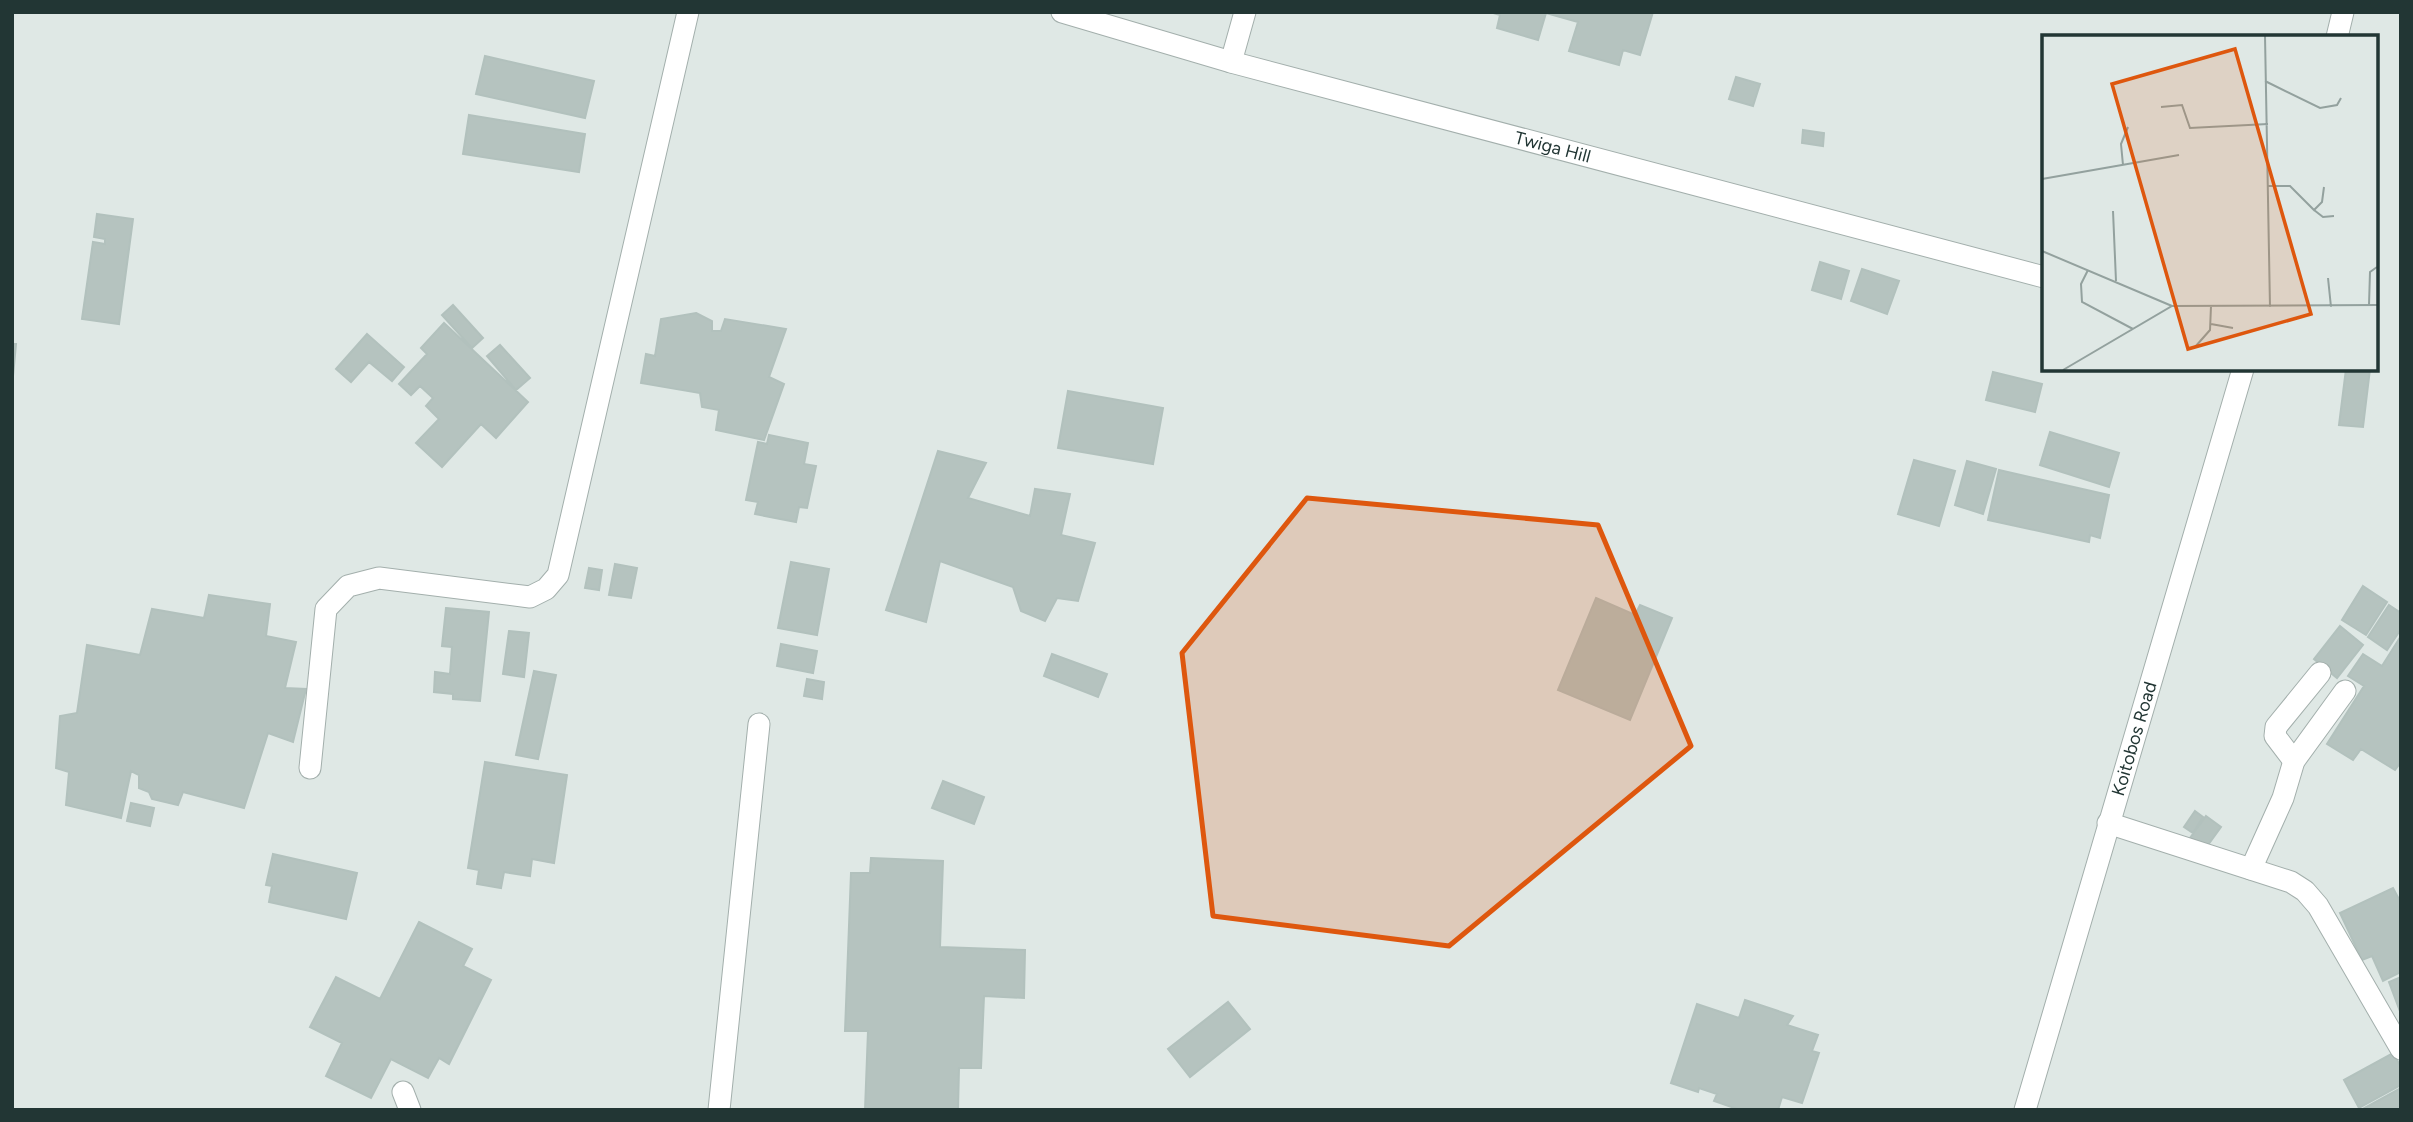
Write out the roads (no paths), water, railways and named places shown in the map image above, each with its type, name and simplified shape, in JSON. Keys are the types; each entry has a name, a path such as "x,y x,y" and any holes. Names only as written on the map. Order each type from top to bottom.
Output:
{"street":[{"path":"310,768 326,609 348,586 379,578 530,597 546,589 558,575 688,12"},
{"name":"Twiga Hill","path":"1062,12 1231,62 2042,276"},
{"path":"1231,62 1245,12"},
{"path":"2337,35 2343,12"},
{"name":"Koitobos Road","path":"2025,1110 2242,371"},
{"path":"2294,761 2274,736 2276,727 2320,673"},
{"path":"2250,869 2283,797 2294,761 2345,691"},
{"path":"719,1110 759,724"},
{"path":"2108,823 2291,882 2305,891 2318,906 2397,1036"}]}
